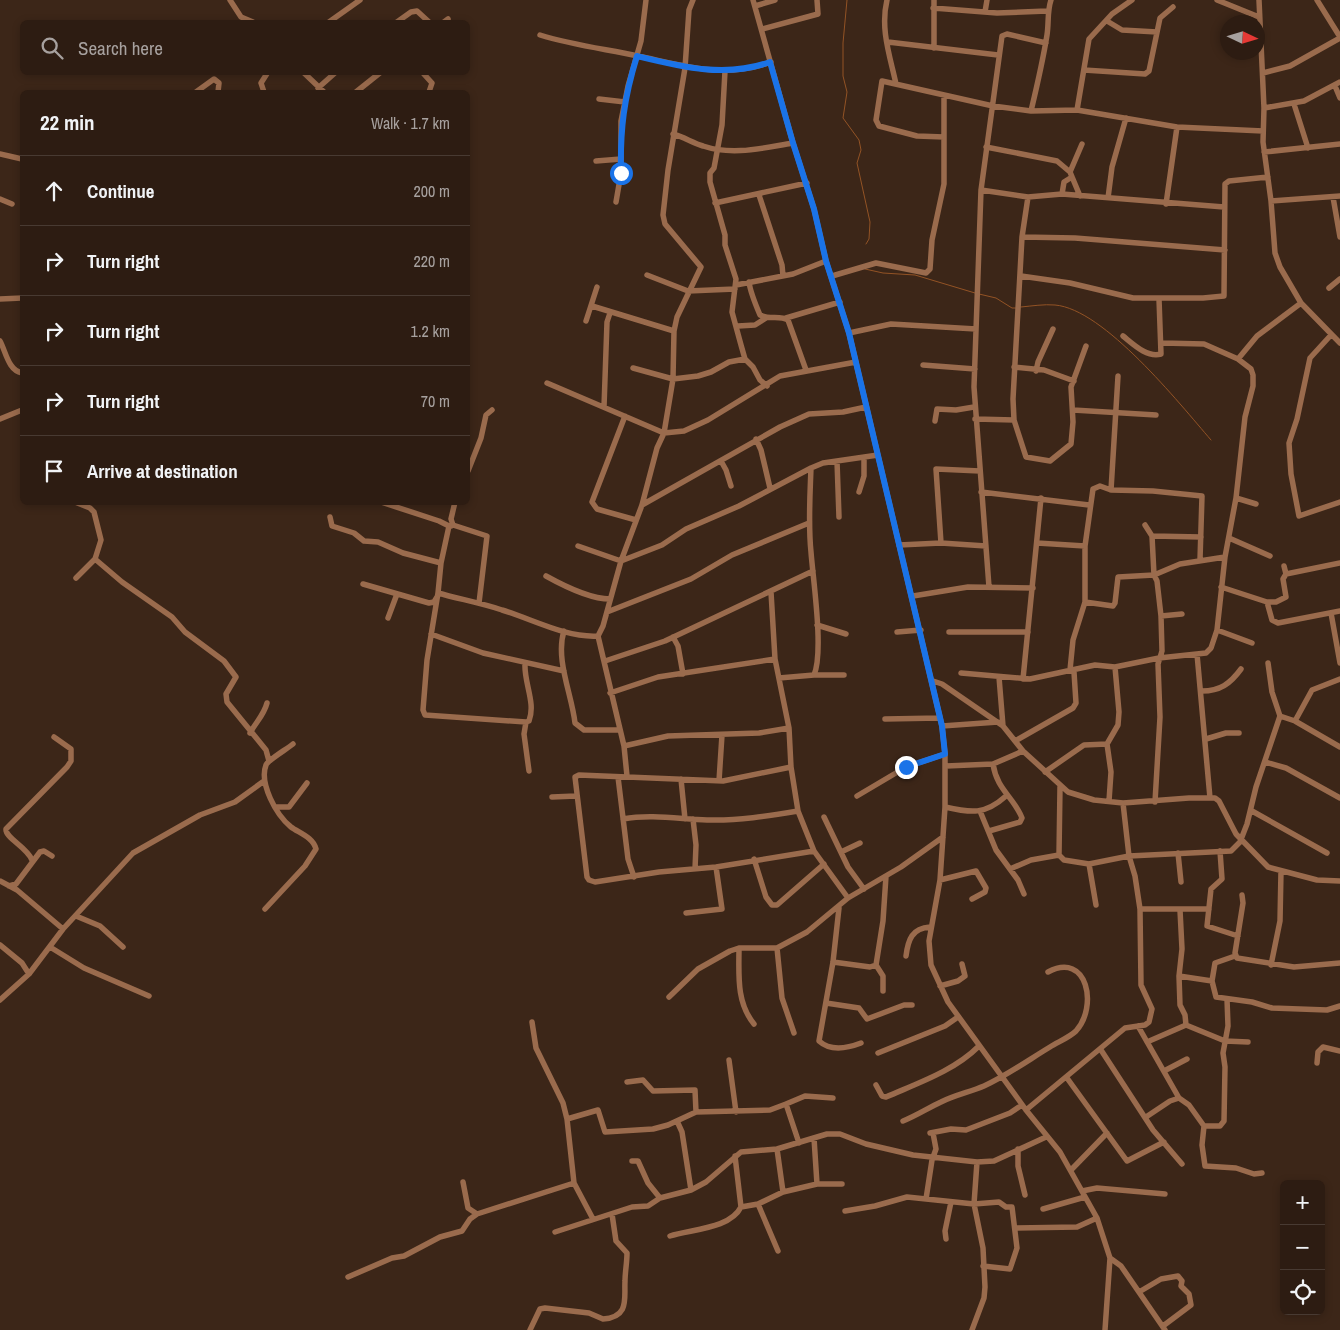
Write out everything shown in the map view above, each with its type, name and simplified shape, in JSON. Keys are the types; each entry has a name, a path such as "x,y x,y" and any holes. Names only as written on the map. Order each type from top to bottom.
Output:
{"street":[{"path":"230,0 241,17 248,20"},
{"path":"332,20 360,0"},
{"path":"616,202 621,173 621,121 637,56 646,0"},
{"path":"627,776 624,746 598,636 607,612 621,561 642,505 657,448 664,433 673,378 674,331 677,317 701,267 665,224 663,215 673,134 685,68 689,10 692,0"},
{"path":"775,0 754,3 793,143 807,183 826,261 849,333 899,545 913,596 942,726 946,766 946,807 940,880 930,927 931,965 940,986 958,1017 1024,1108 1060,1152 1097,1218 1110,1258 1105,1330"},
{"path":"762,29 818,14 817,0"},
{"path":"887,0 884,24 885,35 896,84"},
{"path":"934,0 934,48"},
{"path":"985,12 988,0"},
{"path":"1031,111 1046,43 1047,11 1051,0"},
{"path":"1077,110 1089,39 1112,14 1132,0"},
{"path":"1217,0 1255,15"},
{"path":"1259,0 1260,15"},
{"path":"1263,73 1290,66 1340,37 1316,0"},
{"path":"1084,70 1145,74 1149,72 1162,15 1173,7"},
{"path":"933,8 985,12 1047,11"},
{"path":"399,20 418,10 427,20"},
{"path":"1107,21 1122,30 1157,32"},
{"path":"989,587 974,407 981,190 998,55 1004,34 1046,43"},
{"path":"540,35 568,44 637,56 685,68 725,71 754,68 770,62"},
{"path":"888,42 998,55"},
{"path":"1262,60 1264,152 1271,200 1274,253 1301,303 1331,336 1340,343"},
{"path":"725,71 718,150 714,168 710,173 715,203 737,284 732,312 738,326 745,359 753,367 760,380 767,386"},
{"path":"263,90 261,83 266,75"},
{"path":"306,75 321,90"},
{"path":"318,88 333,75"},
{"path":"358,90 377,75"},
{"path":"425,75 432,83 430,90"},
{"path":"199,90 214,79 219,82 218,90"},
{"path":"944,137 917,136 877,124 880,83 884,81 993,106 1031,111 1077,110 1177,128 1263,131"},
{"path":"1264,108 1294,104 1337,84 1340,98"},
{"path":"832,276 876,263 929,272 932,240 943,194 944,95"},
{"path":"599,99 625,102"},
{"path":"1294,104 1308,148"},
{"path":"1108,198 1112,167 1126,118"},
{"path":"1166,204 1177,128"},
{"path":"673,134 718,150 742,152 793,143"},
{"path":"1062,194 1064,182 1071,174 1082,144"},
{"path":"1264,152 1340,144"},
{"path":"986,147 1057,161 1071,174 1080,196"},
{"path":"0,154 20,159"},
{"path":"596,161 621,159"},
{"path":"1020,276 1070,283 1133,298 1159,299 1224,296 1225,184 1227,182 1268,177"},
{"path":"715,203 759,195 807,183"},
{"path":"981,190 1028,198 1062,194 1166,204 1224,207"},
{"path":"759,195 782,265 783,276"},
{"path":"1271,200 1340,196"},
{"path":"1333,197 1340,234"},
{"path":"1028,198 1022,237 1014,367 1014,420 1026,457 1050,460 1071,444 1072,387 1086,346"},
{"path":"0,199 12,204"},
{"path":"1022,237 1075,238 1225,250"},
{"path":"648,275 688,291 783,276 826,261"},
{"path":"1329,288 1340,279"},
{"path":"750,282 750,292 755,298 759,313 766,318"},
{"path":"586,321 597,287"},
{"path":"0,299 20,298"},
{"path":"1123,336 1137,348 1154,356 1161,354 1159,299"},
{"path":"738,326 755,325 766,318 786,318 840,302"},
{"path":"1238,359 1257,336 1301,303"},
{"path":"592,306 674,331"},
{"path":"604,407 607,322 610,313"},
{"path":"786,318 806,370"},
{"path":"849,333 879,325 892,324 976,329"},
{"path":"1036,371 1053,329"},
{"path":"1331,336 1313,353 1308,363 1297,419 1291,433 1289,456 1299,516 1340,502"},
{"path":"0,341 12,366 16,372 20,373"},
{"path":"961,673 1030,680 1096,665 1115,667 1159,658 1206,653 1211,648 1217,630 1225,558 1236,498 1245,417 1254,380 1251,369 1238,359 1204,344 1162,343"},
{"path":"633,368 673,378 698,376 711,372 729,362 745,359"},
{"path":"547,383 664,433 684,431 708,420 767,386 780,376 856,362"},
{"path":"924,365 975,369"},
{"path":"1014,367 1036,371 1044,370 1074,381"},
{"path":"1111,490 1114,412 1118,376"},
{"path":"642,505 721,461 756,439 809,414 843,412 866,407"},
{"path":"935,421 937,409 956,410 974,407"},
{"path":"470,466 481,438 486,415 492,410"},
{"path":"1073,410 1156,415"},
{"path":"0,419 20,411"},
{"path":"626,416 592,502 597,509 636,520"},
{"path":"975,419 1014,420"},
{"path":"756,439 761,450 770,488"},
{"path":"578,546 621,561 662,545 686,529 739,506 811,468 837,461 878,455"},
{"path":"859,492 864,476 864,457"},
{"path":"721,461 731,486"},
{"path":"837,461 839,517"},
{"path":"811,468 809,523 817,625 818,667 814,674"},
{"path":"941,543 936,469 980,471"},
{"path":"1070,670 1073,640 1085,602 1085,546 1089,506 1095,487 1111,490 1153,491 1202,496 1200,560"},
{"path":"981,492 1041,498 1089,506"},
{"path":"1023,678 1041,498"},
{"path":"1236,498 1256,504"},
{"path":"76,578 95,559 101,540 97,520 90,508 82,505"},
{"path":"390,505 486,536 479,603"},
{"path":"454,505 441,563 431,634 423,706 425,715 530,721 532,704 526,685 525,664"},
{"path":"330,517 332,526 354,533 364,541 378,542 403,553 441,563"},
{"path":"607,612 691,579 732,555 809,523"},
{"path":"1145,525 1152,536 1154,575 1157,581 1161,616 1162,651 1159,658 1160,717 1155,802"},
{"path":"1152,536 1201,537"},
{"path":"1229,538 1270,556"},
{"path":"899,545 941,543 986,546"},
{"path":"1037,543 1085,546"},
{"path":"1085,602 1113,606 1118,577 1154,575 1180,564 1225,558"},
{"path":"95,559 122,582 172,617 185,632 231,668 236,677 226,698 231,709 266,750 269,761"},
{"path":"1286,574 1340,563"},
{"path":"1222,587 1267,602 1276,602 1286,598 1283,580 1286,574 1284,566"},
{"path":"605,661 673,637 772,592 813,571"},
{"path":"546,576 572,588 604,599 610,598"},
{"path":"363,584 429,603 434,602 438,593"},
{"path":"913,596 949,589 989,587 1033,588"},
{"path":"772,592 775,659 789,728 791,767 798,811 814,851 848,898"},
{"path":"438,593 479,603 564,631 588,637 598,636"},
{"path":"388,618 397,594"},
{"path":"1267,602 1272,620 1278,623 1340,611"},
{"path":"1331,613 1340,662"},
{"path":"1161,616 1182,614"},
{"path":"817,625 846,634"},
{"path":"897,632 921,630"},
{"path":"1217,630 1252,643"},
{"path":"564,631 561,638 564,671 575,723 579,728 620,730"},
{"path":"949,632 1028,632"},
{"path":"431,634 478,651 525,664 564,671"},
{"path":"673,637 678,646 683,674"},
{"path":"1197,654 1202,691 1210,798"},
{"path":"610,693 658,676 683,674 775,659"},
{"path":"1010,868 1031,860 1059,856 1064,860 1089,864 1128,856 1231,851 1240,842 1252,811 1280,716 1272,692 1268,663"},
{"path":"1109,801 1110,772 1107,744 1118,725 1119,712 1115,667"},
{"path":"1202,691 1224,687 1232,681 1241,669"},
{"path":"1015,741 1073,708 1077,699 1074,672 1070,670"},
{"path":"778,678 814,674 844,675"},
{"path":"999,678 1000,724"},
{"path":"1295,721 1312,690 1320,685 1340,679"},
{"path":"933,681 942,684 1000,724 1023,751 1060,787 1081,797 1123,803 1210,798 1219,801 1236,834 1241,837 1268,867 1317,880 1340,881"},
{"path":"250,733 255,723 264,715 267,703"},
{"path":"1280,716 1295,721 1340,747"},
{"path":"885,719 940,718"},
{"path":"526,722 524,734 529,771"},
{"path":"942,726 1000,724"},
{"path":"624,746 668,736 759,733 789,728"},
{"path":"1206,739 1226,733 1239,733"},
{"path":"719,781 722,735"},
{"path":"32,860 24,847 8,836 6,829 70,764 71,749 54,736"},
{"path":"264,909 305,866 316,848 313,842 285,821 275,807 264,781 266,766 269,761 293,744"},
{"path":"1045,772 1084,745 1107,744"},
{"path":"946,766 993,764 1023,751"},
{"path":"857,796 906,767 945,754"},
{"path":"1265,762 1286,768 1340,798"},
{"path":"989,831 1022,820 1014,800 1006,796 999,785 993,764"},
{"path":"791,767 760,775 719,781 627,776 579,775 575,777 576,796 589,880 595,882 716,867 754,859 814,851"},
{"path":"618,777 628,859 634,877"},
{"path":"681,779 685,819"},
{"path":"0,1000 29,974 63,929 133,854 183,824 235,802 264,781"},
{"path":"275,807 289,806 307,783"},
{"path":"1059,856 1060,787"},
{"path":"552,798 576,796"},
{"path":"946,807 967,812 980,811 1000,802 1006,796"},
{"path":"926,1199 936,1149 932,1133 952,1129 966,1130 1024,1108 1067,1078 1125,1028 1149,1022 1152,1009 1141,985 1140,909 1135,876 1128,856 1123,803"},
{"path":"623,819 651,817 693,819 766,817 798,811"},
{"path":"980,811 996,850 1018,880 1024,894"},
{"path":"1252,811 1327,854"},
{"path":"824,817 841,852 864,889"},
{"path":"693,819 696,845 695,869"},
{"path":"669,997 698,969 739,948 777,948 807,932 839,908 848,898 886,876 943,838"},
{"path":"841,852 860,843"},
{"path":"14,887 32,860 42,851 52,856"},
{"path":"1220,851 1222,879 1211,889 1207,926 1238,936"},
{"path":"1178,853 1181,882"},
{"path":"754,859 766,897 772,905 777,905 824,864"},
{"path":"1089,864 1096,904"},
{"path":"686,913 722,909 716,867"},
{"path":"940,880 976,871 986,888 985,892 972,899"},
{"path":"1271,965 1280,921 1281,871"},
{"path":"883,991 883,976 876,965 883,921 886,876"},
{"path":"0,881 14,887 63,929"},
{"path":"1235,956 1242,895"},
{"path":"839,908 833,962 819,1036 822,1044 844,1048 862,1043"},
{"path":"1140,909 1208,909"},
{"path":"1180,910 1182,949 1179,976 1180,1005 1185,1015 1186,1025"},
{"path":"76,916 100,926 123,947"},
{"path":"906,956 912,934 918,930 930,927"},
{"path":"0,945 22,963 29,974"},
{"path":"50,947 84,968 150,996"},
{"path":"739,948 740,992 746,1015 754,1024"},
{"path":"777,948 782,998 794,1033"},
{"path":"1340,963 1312,968 1271,965 1235,956 1215,963 1212,981 1216,997 1252,1002 1272,1008 1327,1010 1340,1006"},
{"path":"833,962 870,967 876,965"},
{"path":"940,986 958,981 965,976 962,964"},
{"path":"903,1121 942,1102 982,1086 1075,1033 1081,1024 1088,999 1086,981 1077,972 1065,968 1056,968 1048,972"},
{"path":"1179,976 1212,981"},
{"path":"1204,1126 1220,1126 1224,1121 1225,1067 1223,1053 1229,1009 1227,999"},
{"path":"826,1003 860,1008 867,1019 904,1005 912,1005"},
{"path":"878,1054 945,1026 958,1017"},
{"path":"532,1022 536,1048 563,1103 567,1119 574,1183 593,1220"},
{"path":"1147,1042 1186,1025 1225,1041 1248,1042"},
{"path":"1138,1026 1180,1098 1189,1106 1204,1126 1202,1145 1205,1166 1236,1168 1254,1174 1262,1173"},
{"path":"876,1085 882,1096 886,1097 950,1068 969,1056 979,1046"},
{"path":"1317,1063 1318,1052 1323,1047 1340,1051"},
{"path":"1101,1050 1146,1117 1182,1164"},
{"path":"1164,1071 1187,1058"},
{"path":"729,1060 736,1112"},
{"path":"1067,1078 1128,1162 1164,1142"},
{"path":"627,1082 644,1080 652,1091 695,1090 696,1112"},
{"path":"567,1119 598,1110 605,1132 625,1129 642,1131 677,1122 696,1112 770,1110 805,1096 833,1098"},
{"path":"1146,1117 1170,1101 1180,1098"},
{"path":"786,1104 799,1144"},
{"path":"677,1122 682,1132 691,1190"},
{"path":"1071,1170 1107,1133"},
{"path":"555,1232 632,1207 648,1206 660,1198 691,1190 706,1182 741,1152 777,1149 814,1138 840,1134 890,1150 977,1162 994,1161 1046,1137"},
{"path":"814,1138 817,1184"},
{"path":"777,1149 782,1192"},
{"path":"1018,1149 1018,1166 1025,1195"},
{"path":"735,1156 741,1207"},
{"path":"632,1161 638,1161 648,1183 660,1198"},
{"path":"972,1330 984,1298 983,1248 974,1204 977,1162"},
{"path":"463,1182 468,1208 477,1214"},
{"path":"348,1277 392,1258 404,1256 440,1236 462,1231 470,1219 477,1214 574,1183"},
{"path":"670,1236 727,1221 741,1207 758,1204 782,1192 817,1184 842,1184"},
{"path":"1044,1209 1098,1188 1165,1194"},
{"path":"845,1210 875,1206 907,1197 974,1204 999,1202 1006,1208 1012,1207 1017,1248 1010,1269 983,1266"},
{"path":"946,1239 945,1230 951,1202"},
{"path":"758,1204 778,1251"},
{"path":"530,1330 540,1309 545,1308 589,1314 603,1319 615,1315 622,1308 626,1294 624,1284 627,1253 616,1241 612,1214"},
{"path":"1016,1228 1077,1227 1097,1218"},
{"path":"1110,1258 1121,1266 1139,1292 1164,1328 1190,1305 1189,1294 1181,1286 1182,1281 1178,1276 1167,1277 1139,1292"}],"waterway":[{"path":"847,0 843,43 843,76 847,92 843,118 859,140 861,150 857,163 870,222 869,239 866,244"},
{"path":"865,269 883,273 915,275 975,293"},
{"path":"979,294 996,298 1012,308 1017,308"},
{"path":"1021,307 1055,305 1074,310 1096,323 1139,360 1211,440"}],"route":[{"path":"621,173 621,121 628,86 637,56 685,68 725,71 754,68 770,62 793,143 807,183 826,261 849,333 878,455 883,468 899,545 913,596 942,726 945,754 906,767"}]}
